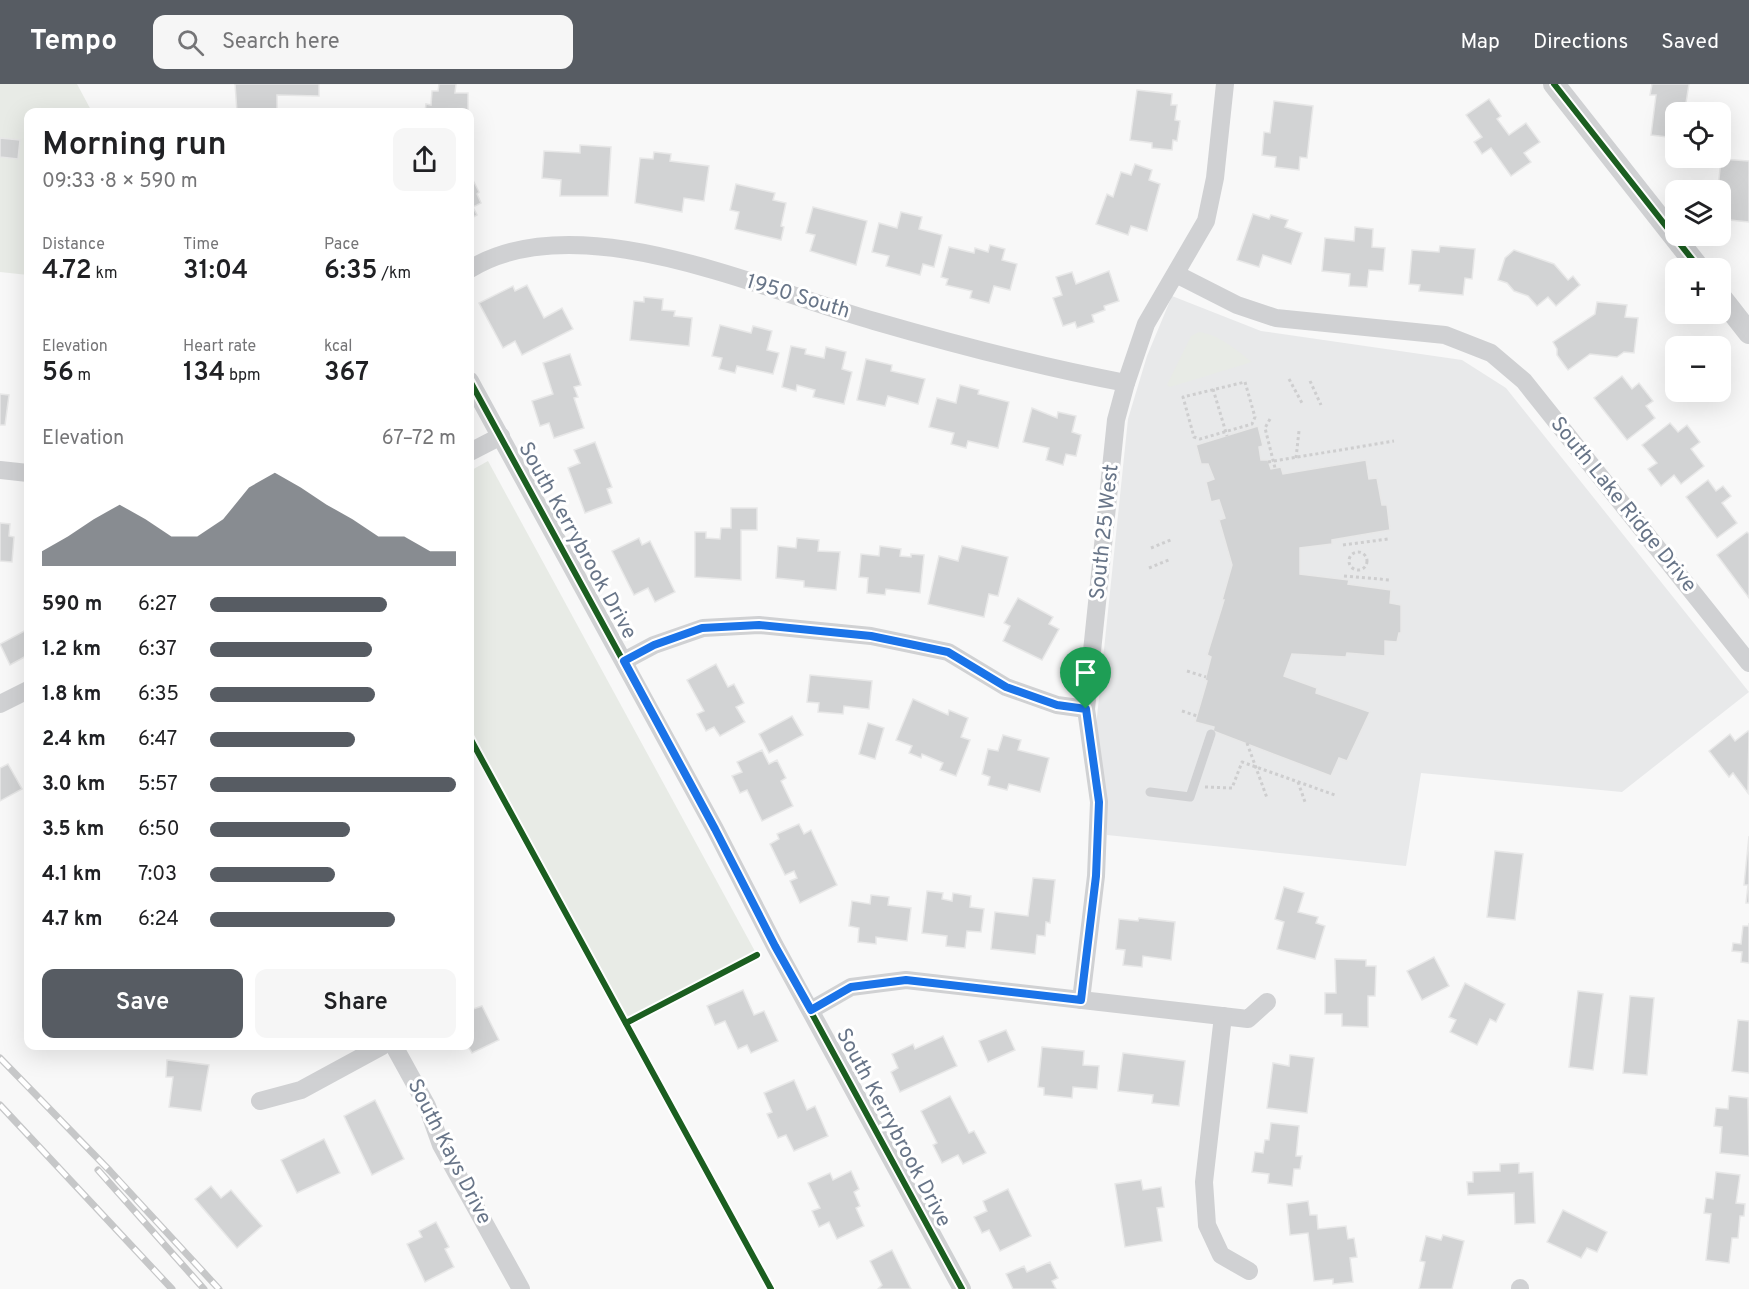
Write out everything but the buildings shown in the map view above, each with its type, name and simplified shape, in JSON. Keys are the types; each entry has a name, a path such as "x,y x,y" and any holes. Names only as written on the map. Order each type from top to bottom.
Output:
{"street":[{"name":"South 25 West","path":"1081,1000 1096,876 1099,802 1086,709 1116,420 1146,324 1206,221 1215,178 1225,84"},
{"path":"1554,84 1691,258"},
{"name":"1950 South","path":"474,267 508,252 536,247 600,245 707,270 871,321 1056,370 1126,383"},
{"name":"South Lake Ridge Drive","path":"1176,274 1237,305 1276,318 1445,336 1491,353 1524,381 1749,663"},
{"path":"1731,311 1749,333"},
{"name":"South Kerrybrook Drive","path":"474,388 624,661 775,946 962,1289"},
{"path":"474,450 501,436"},
{"path":"0,470 24,473"},
{"path":"624,661 654,645 702,628 759,625 871,636 948,652 1006,687 1057,705 1086,709"},
{"path":"0,704 24,692"},
{"path":"811,1010 851,987 906,980 1248,1019 1267,1002"},
{"path":"1223,1016 1204,1182 1207,1225 1221,1255 1249,1271"},
{"path":"260,1101 301,1090 375,1050"},
{"name":"South Kays Drive","path":"396,1050 427,1106 441,1145 520,1289"}],"lane":[{"path":"1150,792 1190,797 1211,734"}],"path":[{"path":"1289,379 1302,403"},
{"path":"1245,381 1255,417 1252,424 1200,439 1194,437 1184,397 1213,389 1245,381"},
{"path":"1310,381 1321,405"},
{"path":"1213,389 1227,436"},
{"path":"1270,419 1265,428 1271,462 1275,468"},
{"path":"1296,458 1299,431"},
{"path":"1271,462 1394,441"},
{"path":"1151,548 1173,539"},
{"path":"1343,545 1388,539"},
{"path":"1358,543 1359,552"},
{"path":"1359,552 1365,555 1367,561 1365,566 1358,569 1352,567 1350,559 1352,554 1359,552"},
{"path":"1149,568 1171,559"},
{"path":"1358,569 1358,577"},
{"path":"1344,576 1390,580"},
{"path":"1187,671 1206,677"},
{"path":"1182,711 1197,716"},
{"path":"1247,743 1267,798"},
{"path":"1204,788 1232,788 1242,762 1335,795"},
{"path":"1298,782 1305,802"}],"shaded area":[{"path":"0,84 77,84 90,108 24,108 24,275 0,272"},
{"path":"1172,296 1261,331 1462,360 1506,388 1749,692 1622,792 1421,773 1406,866 1107,835 1107,805 1095,736 1128,419 1147,356"},
{"path":"1199,332 1221,340 1252,362 1170,387 1167,385 1191,336"},
{"path":"488,461 757,955 626,1023 474,745 474,469"}],"railway":[{"path":"0,1058 110,1171 219,1289"},
{"path":"0,1105 172,1289"},
{"path":"98,1170 204,1289"}],"cycle path":[{"path":"1554,84 1691,258"},
{"path":"474,388 715,829 775,946 962,1289"},
{"path":"474,745 771,1289"},
{"path":"626,1023 757,955"}],"route":[{"path":"759,625 871,636 948,652 1006,687 1057,705 1086,709 1099,802 1096,876 1081,1000 906,980 851,987 811,1010 624,661 654,645 702,628 759,625"}]}
